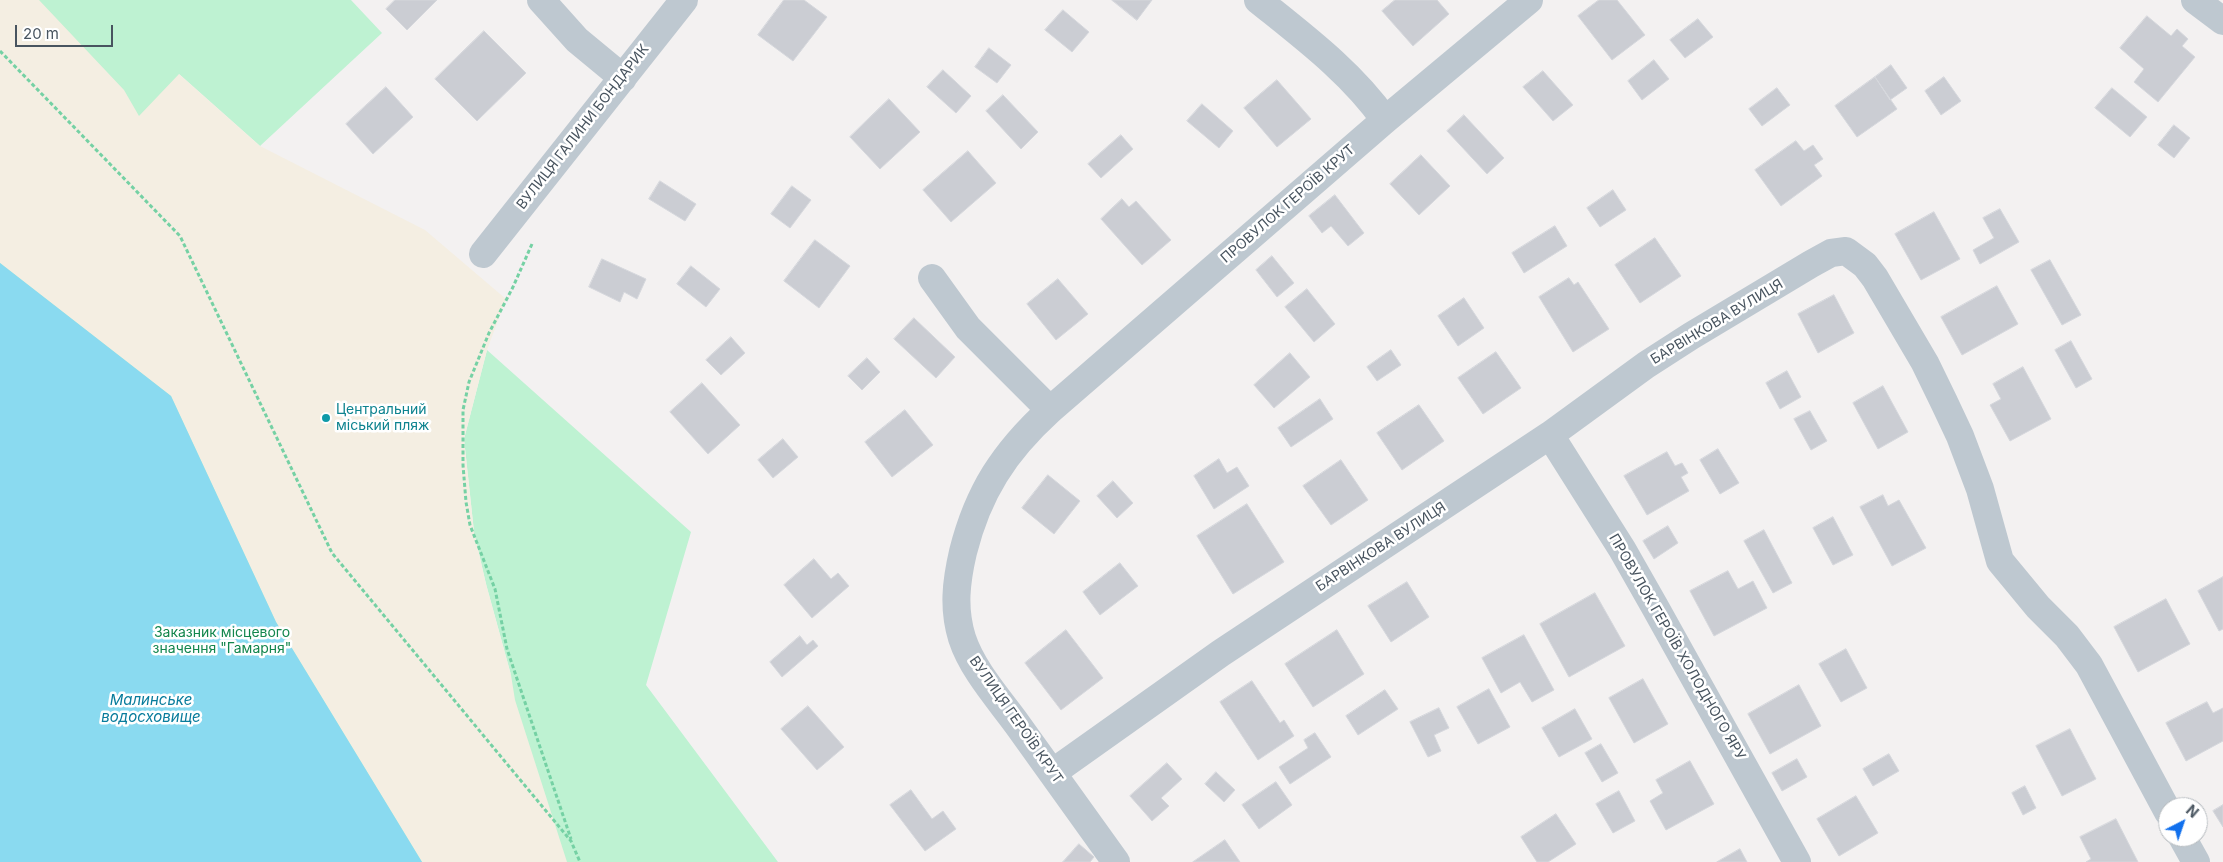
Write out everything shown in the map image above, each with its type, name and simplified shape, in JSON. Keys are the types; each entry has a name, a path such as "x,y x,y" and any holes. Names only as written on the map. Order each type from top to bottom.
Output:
{"street":[{"path":"541,0 578,40 623,78"},
{"name":"ВУЛИЦЯ ГАЛИНИ БОНДАРИК","path":"483,254 684,0"},
{"path":"1258,0 1335,63 1371,100 1385,120"},
{"name":"ПРОВУЛОК ГЕРОЇВ КРУТ","path":"1050,410 1385,120 1528,0"},
{"path":"2195,0 2223,21"},
{"name":"БАРВІНКОВА ВУЛИЦЯ","path":"1052,773 1221,653 1550,435 1646,365 1811,264 1837,251 1846,251 1854,255 1875,278 1925,363 1960,436 1980,489 2000,561 2038,607 2067,636 2088,665 2160,797"},
{"path":"932,278 968,328 1050,410"},
{"name":"ВУЛИЦЯ ГЕРОЇВ КРУТ","path":"1050,410 1021,438 1002,462 982,493 969,529 957,583 957,617 963,640 971,657 1116,862"},
{"name":"ПРОВУЛОК ГЕРОЇВ ХОЛОДНОГО ЯРУ","path":"1550,435 1632,566 1797,862"},
{"path":"2188,847 2196,862"}],"path":[{"path":"0,51 180,236 332,553 571,841"},
{"path":"536,235 513,287 489,333 469,382 463,410 463,465 470,525 495,589 507,649 571,841 580,862"}],"green space":[{"name":"Заказник місцевого значення \"Гамарня\"","path":"0,0 351,0 382,33 260,146 179,74 511,675 474,532 464,439 487,350 691,532 646,685 778,862 0,862"}],"sand":[{"name":"Центральний міський пляж","path":"0,0 39,0 124,90 139,116 179,74 260,146 425,230 506,299 487,350 464,439 474,532 511,675 515,700 567,862 422,862 276,622 171,396 0,263"}],"water":[{"name":"Малинське водосховище","path":"0,263 171,396 276,622 422,862 0,862"}],"building":[{"path":"395,0 437,0 407,30 386,9"},
{"path":"784,0 804,0 827,17 793,61 758,35"},
{"path":"1112,0 1152,0 1137,20"},
{"path":"1395,0 1437,0 1449,14 1413,46 1382,11"},
{"path":"1599,0 1617,0 1645,35 1612,60 1578,16"},
{"path":"1063,10 1089,32 1072,52 1045,30"},
{"path":"2147,16 2171,36 2177,29 2188,39 2182,46 2195,57 2158,102 2134,82 2144,69 2120,48"},
{"path":"1698,19 1713,37 1685,58 1670,40"},
{"path":"484,31 526,73 477,121 435,79"},
{"path":"989,48 1011,65 997,83 975,67"},
{"path":"1654,60 1669,79 1642,100 1628,81"},
{"path":"1891,65 1907,88 1890,100 1875,77"},
{"path":"943,70 971,96 956,113 927,87"},
{"path":"1543,71 1573,105 1553,121 1523,87"},
{"path":"1875,77 1897,109 1857,137 1835,106"},
{"path":"1944,77 1961,101 1941,115 1925,91"},
{"path":"1277,80 1311,119 1277,147 1244,108"},
{"path":"386,87 413,117 373,154 346,124"},
{"path":"1777,88 1790,105 1762,126 1749,109"},
{"path":"2112,88 2147,117 2130,137 2095,108"},
{"path":"1003,95 1038,132 1021,149 986,111"},
{"path":"889,99 920,132 880,169 850,137"},
{"path":"1202,104 1233,131 1219,148 1187,121"},
{"path":"1464,115 1504,158 1487,174 1447,131"},
{"path":"2174,125 2190,138 2174,158 2158,145"},
{"path":"1121,135 1133,149 1101,178 1088,164"},
{"path":"1796,141 1804,151 1813,145 1823,159 1814,165 1822,176 1781,206 1755,170"},
{"path":"968,151 996,183 951,222 923,190"},
{"path":"1421,155 1450,186 1419,215 1390,184"},
{"path":"660,181 696,204 685,221 649,199"},
{"path":"792,186 811,200 790,228 771,214"},
{"path":"1613,190 1626,210 1600,227 1587,208"},
{"path":"1335,195 1364,233 1348,246 1331,226 1322,233 1309,216"},
{"path":"1122,199 1129,207 1136,201 1171,240 1142,265 1101,219"},
{"path":"2000,209 2019,242 1980,264 1973,250 1994,238 1983,218"},
{"path":"1934,212 1960,259 1921,280 1895,234"},
{"path":"1555,226 1567,246 1524,273 1512,253"},
{"path":"1655,238 1681,276 1640,303 1615,265"},
{"path":"815,240 850,266 819,308 784,281"},
{"path":"1272,256 1294,283 1277,297 1256,270"},
{"path":"602,259 646,279 637,299 624,292 620,302 589,287"},
{"path":"2050,260 2081,315 2062,325 2031,270"},
{"path":"691,266 720,289 706,307 677,284"},
{"path":"1569,278 1574,285 1578,282 1609,329 1573,352 1539,297"},
{"path":"1058,279 1088,314 1056,340 1027,304"},
{"path":"1997,286 2018,324 1962,355 1941,317"},
{"path":"1307,289 1335,324 1314,342 1285,307"},
{"path":"1834,295 1854,333 1818,353 1798,314"},
{"path":"1464,298 1484,328 1458,346 1438,316"},
{"path":"914,318 955,357 936,378 894,339"},
{"path":"731,337 745,353 721,375 706,360"},
{"path":"2071,341 2092,379 2076,388 2055,350"},
{"path":"1391,350 1401,365 1377,381 1367,367"},
{"path":"1496,352 1521,388 1483,414 1458,378"},
{"path":"1290,353 1310,377 1274,408 1254,385"},
{"path":"867,358 880,372 862,390 848,376"},
{"path":"2023,367 2051,419 2010,441 1990,405 2001,399 1993,384"},
{"path":"1787,371 1801,397 1780,409 1766,383"},
{"path":"702,383 740,425 708,454 670,412"},
{"path":"1883,386 1908,432 1878,449 1853,403"},
{"path":"1320,399 1333,419 1291,447 1278,428"},
{"path":"1419,405 1444,441 1402,470 1377,433"},
{"path":"905,410 933,445 892,477 865,442"},
{"path":"1810,411 1827,441 1811,450 1794,419"},
{"path":"783,439 798,457 773,478 758,460"},
{"path":"1718,449 1739,483 1720,494 1700,460"},
{"path":"1667,452 1675,466 1682,463 1688,473 1681,477 1689,491 1647,515 1624,476"},
{"path":"1219,459 1227,473 1237,467 1249,486 1214,509 1194,476"},
{"path":"1341,460 1368,500 1331,525 1303,486"},
{"path":"1048,475 1080,501 1054,534 1022,508"},
{"path":"1113,481 1133,503 1117,518 1097,496"},
{"path":"1883,495 1888,506 1899,500 1926,548 1892,566 1860,507"},
{"path":"1247,504 1284,562 1233,594 1197,536"},
{"path":"1833,517 1853,555 1833,565 1813,528"},
{"path":"1668,526 1678,543 1654,559 1643,541"},
{"path":"1764,530 1792,583 1773,593 1744,541"},
{"path":"814,559 831,579 838,573 849,586 812,618 784,585"},
{"path":"1120,563 1138,586 1100,615 1083,592"},
{"path":"1728,571 1738,589 1753,581 1767,608 1714,636 1690,591"},
{"path":"2223,577 2223,629 2219,631 2198,591"},
{"path":"1407,582 1429,617 1391,642 1368,606"},
{"path":"1595,593 1625,646 1569,677 1540,624"},
{"path":"2166,599 2190,644 2138,672 2114,627"},
{"path":"1066,630 1103,678 1061,710 1025,663"},
{"path":"1337,630 1364,674 1313,707 1285,664"},
{"path":"1524,635 1554,690 1532,702 1520,682 1501,693 1482,658"},
{"path":"800,636 807,645 813,640 818,646 782,677 770,662"},
{"path":"1846,649 1867,688 1841,702 1819,664"},
{"path":"1643,679 1668,724 1634,743 1609,698"},
{"path":"1252,681 1280,723 1284,720 1294,736 1258,760 1220,702"},
{"path":"1799,685 1821,726 1770,754 1748,714"},
{"path":"1489,689 1510,727 1478,744 1457,707"},
{"path":"1385,690 1398,709 1358,735 1346,716"},
{"path":"2207,702 2213,713 2223,708 2223,741 2186,761 2166,723"},
{"path":"808,706 844,747 817,770 781,729"},
{"path":"1439,708 1449,728 1434,735 1441,751 1428,757 1410,722"},
{"path":"1575,709 1592,739 1559,757 1542,728"},
{"path":"2070,729 2096,779 2062,796 2036,746"},
{"path":"1315,733 1331,757 1290,784 1279,767 1308,748 1304,740"},
{"path":"1601,744 1618,773 1602,782 1585,753"},
{"path":"1889,754 1899,771 1873,786 1863,769"},
{"path":"1797,759 1807,777 1782,791 1772,773"},
{"path":"1690,761 1714,804 1666,830 1650,801 1663,793 1656,780"},
{"path":"1167,763 1182,779 1161,798 1169,806 1152,821 1130,796"},
{"path":"1216,772 1235,790 1224,802 1205,784"},
{"path":"1276,782 1292,805 1259,829 1242,805"},
{"path":"2025,786 2036,808 2023,815 2012,793"},
{"path":"911,790 932,819 943,811 956,829 925,851 890,805"},
{"path":"1619,791 1635,821 1613,833 1596,804"},
{"path":"1856,796 1878,833 1839,856 1817,819"},
{"path":"2223,805 2223,827 2213,811"},
{"path":"1556,814 1576,844 1548,862 1537,862 1521,837"},
{"path":"2116,819 2138,862 2086,862 2091,859 2080,837"},
{"path":"1225,840 1240,862 1193,862"},
{"path":"1079,844 1094,857 1090,862 1063,862"},
{"path":"1740,849 1747,862 1717,862"}],"place":[{"name":"Центральний міський пляж","path":"326,418"}]}
